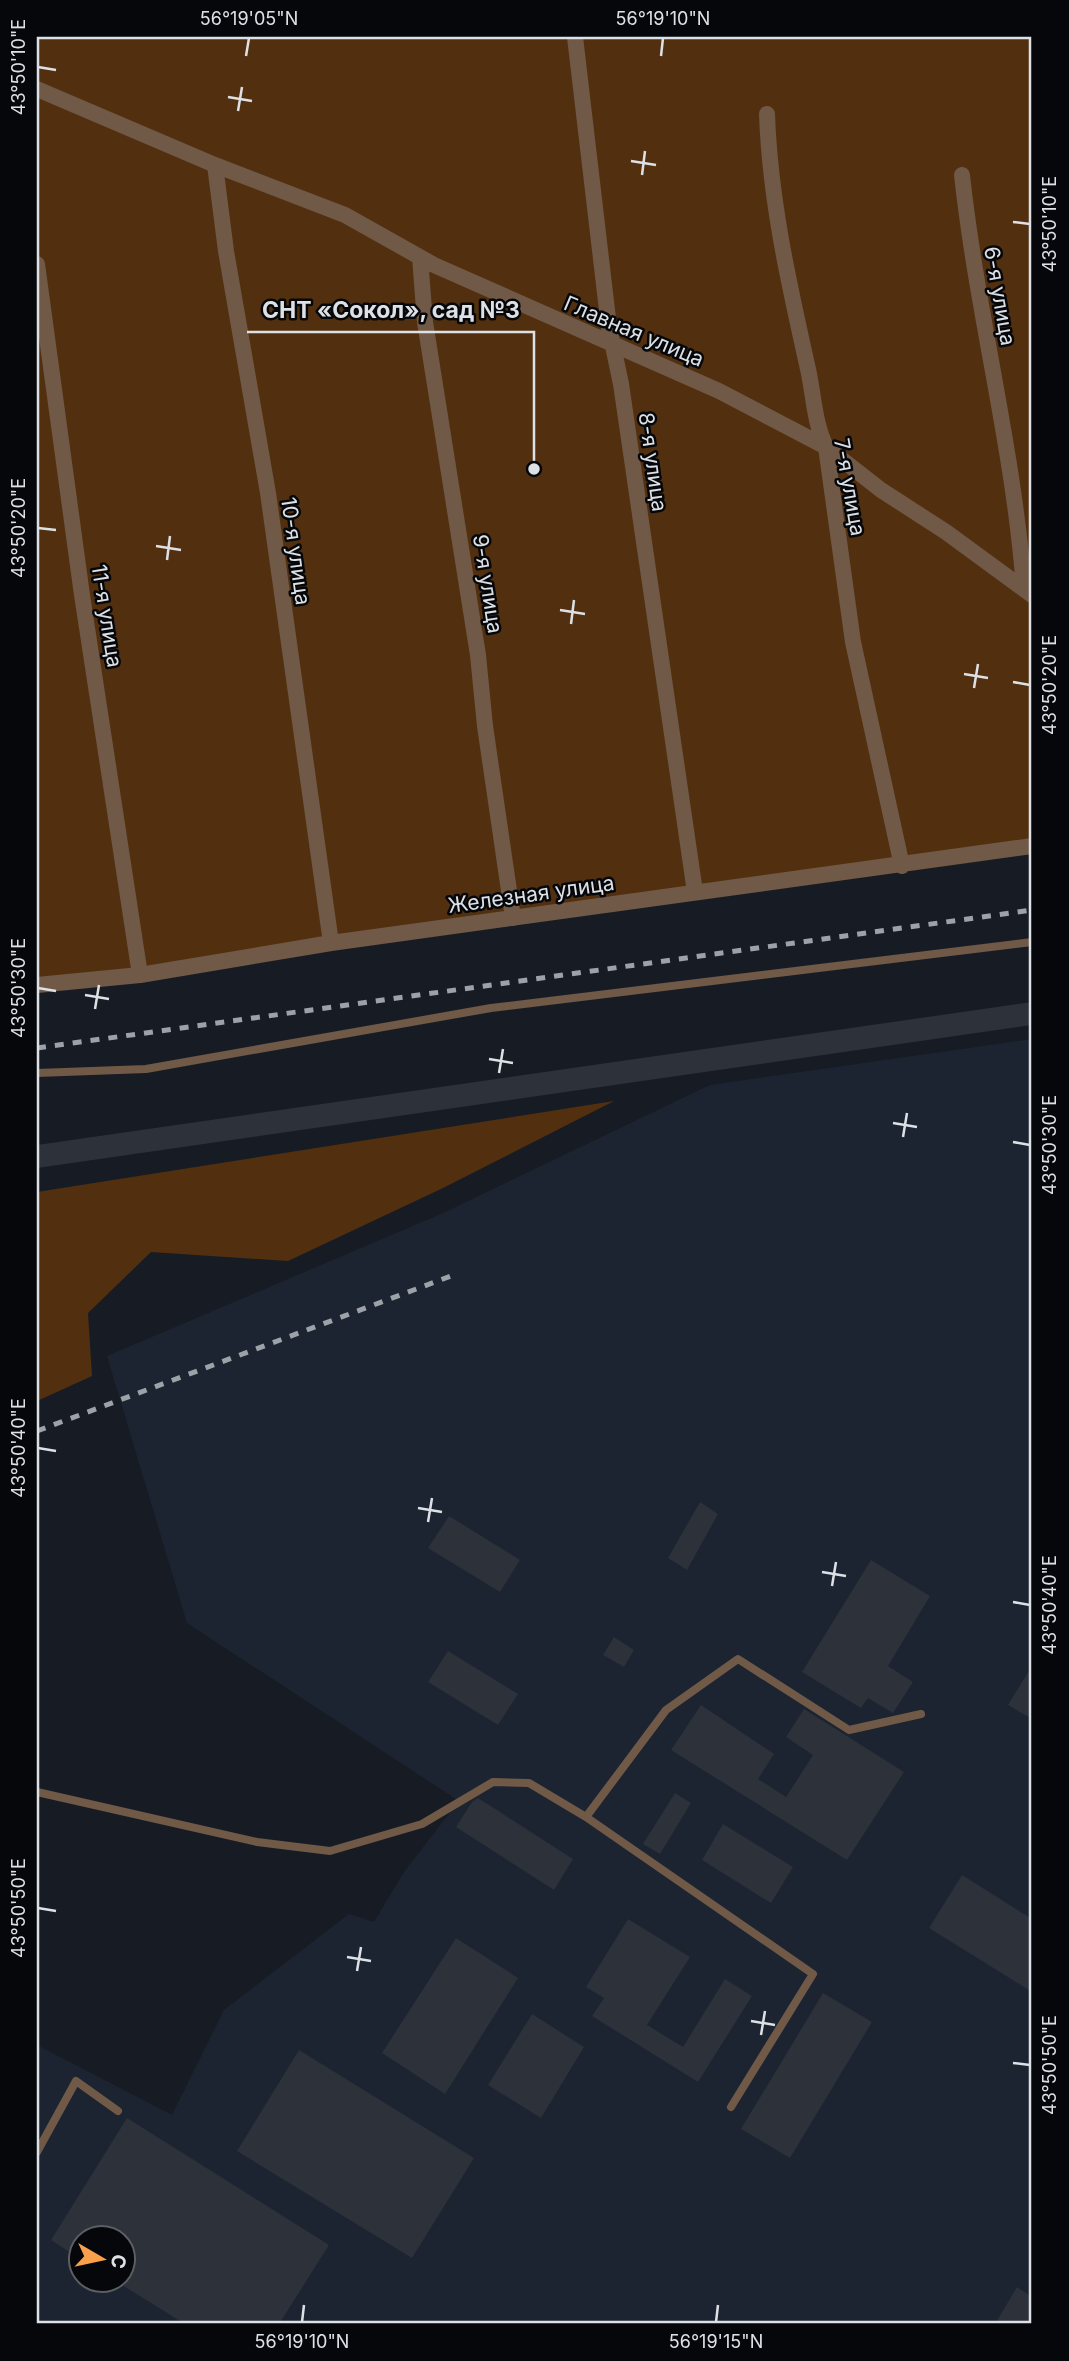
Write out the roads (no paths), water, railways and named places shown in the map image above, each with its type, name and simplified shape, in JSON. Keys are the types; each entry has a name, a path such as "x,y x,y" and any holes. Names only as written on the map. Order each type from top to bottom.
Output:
{"street":[{"name":"8-я улица","path":"575,37 613,346 621,384 695,892"},
{"name":"Главная улица","path":"37,89 215,165 345,215 420,257 613,346 719,391 826,447 881,490 946,532 1028,592"},
{"name":"7-я улица","path":"766,114 768,168 785,272 818,430 826,447 853,642 902,866"},
{"name":"10-я улица","path":"215,165 226,251 268,493 331,943"},
{"name":"6-я улица","path":"962,175 969,244 1028,592"},
{"name":"9-я улица","path":"420,257 425,321 478,655 485,726 513,918"},
{"name":"11-я улица","path":"37,264 82,595 140,975"},
{"name":"Железная улица","path":"37,985 140,975 331,943 1032,846"}],"lane":[{"path":"37,1073 146,1069 492,1007 1032,942"},
{"path":"586,1817 666,1710 738,1660 849,1730 921,1714"},
{"path":"37,1792 257,1842 330,1851 422,1825 492,1782 529,1783 586,1817 813,1975 731,2108"},
{"path":"37,2152 76,2081 118,2111"}],"railway":[{"path":"37,1048 1032,910"},
{"path":"37,1431 451,1276"}],"place":[{"name":"СНТ «Сокол», сад №3","path":"534,469"}]}
